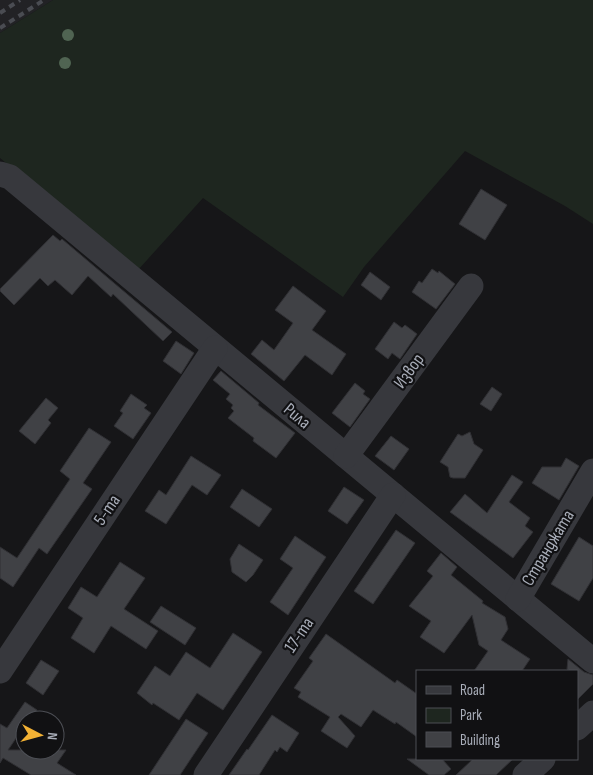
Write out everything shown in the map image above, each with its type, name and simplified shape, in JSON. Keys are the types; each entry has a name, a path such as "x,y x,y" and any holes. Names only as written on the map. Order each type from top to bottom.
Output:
{"street":[{"name":"Рила","path":"0,174 10,177 593,662"},
{"name":"Извор","path":"346,456 471,286"},
{"name":"5-та","path":"0,671 215,348"},
{"name":"Странджата","path":"518,599 593,471"},
{"name":"17-та","path":"206,775 392,495"},
{"path":"578,727 593,714"},
{"path":"525,775 542,760"}],"shaded area":[{"path":"0,0 53,0 0,33"}],"green space":[{"path":"53,0 593,0 593,224 565,206 465,151 364,267 343,297 203,198 138,270 0,158 0,33"}],"building":[{"path":"481,189 507,205 485,240 459,224"},
{"path":"53,235 60,241 62,239 172,332 163,341 113,294 111,297 88,276 72,295 55,280 48,286 40,278 14,305 0,289"},
{"path":"432,269 438,273 439,271 455,284 436,309 412,292 419,281 422,283"},
{"path":"370,272 390,287 381,300 361,285"},
{"path":"293,286 326,311 312,330 346,354 332,375 305,355 284,381 251,354 262,340 274,350 293,323 275,310"},
{"path":"394,322 402,328 405,325 417,334 400,359 392,353 388,359 375,349"},
{"path":"176,341 194,353 181,374 163,361"},
{"path":"221,371 259,403 258,405 295,433 276,458 253,441 254,438 228,418 234,411 231,408 233,405 226,399 230,394 213,380"},
{"path":"355,383 365,391 363,394 370,399 350,427 332,413"},
{"path":"492,387 502,394 491,411 480,404"},
{"path":"131,394 147,405 144,408 151,413 133,439 114,426 123,413 120,411"},
{"path":"46,398 58,408 48,420 51,423 35,444 19,431"},
{"path":"89,428 111,442 83,483 92,489 47,554 39,548 13,587 0,578 0,547 17,558 70,479 60,471"},
{"path":"470,432 474,444 483,450 465,478 450,477 448,467 440,462 458,434 462,436"},
{"path":"391,436 409,449 394,470 375,456"},
{"path":"191,456 221,475 207,495 192,485 166,524 145,511 159,490 166,495"},
{"path":"566,458 579,466 559,500 532,483 542,467 561,467"},
{"path":"512,475 523,482 509,502 530,518 525,526 533,532 513,558 450,512 465,494 487,513"},
{"path":"344,487 364,500 347,524 328,511"},
{"path":"242,489 272,509 259,527 230,507"},
{"path":"396,530 415,543 373,604 354,591"},
{"path":"295,536 326,557 288,615 270,602 293,568 280,559"},
{"path":"579,537 593,546 593,578 579,601 551,584"},
{"path":"239,544 263,560 246,582 232,572 230,559"},
{"path":"441,553 457,567 451,575 483,601 482,603 505,617 508,629 501,640 530,659 523,670 475,670 488,651 479,645 472,615 444,653 420,637 431,621 409,606 433,576 427,571"},
{"path":"120,562 145,578 124,609 158,631 146,649 111,626 94,653 71,638 83,618 68,608 81,587 97,597"},
{"path":"161,606 196,628 185,645 150,622"},
{"path":"233,633 262,652 223,710 197,693 179,720 153,703 152,705 137,693 155,666 170,676 186,652 210,668"},
{"path":"326,634 395,683 397,680 416,693 416,736 396,722 395,724 373,710 361,727 341,714 338,717 355,736 347,748 321,731 330,717 298,697 301,692 294,688 313,661 309,658"},
{"path":"568,659 584,672 593,675 593,684 578,699 578,670 567,669"},
{"path":"41,660 59,671 43,695 26,683"},
{"path":"25,702 37,710 19,710"},
{"path":"272,715 299,733 287,752 280,747 277,752 275,750 259,775 229,775 248,750"},
{"path":"15,716 15,740 8,750 15,750 15,760 59,760 57,763 76,775 31,775 3,758 0,763 0,724 7,728"},
{"path":"186,719 208,733 180,775 149,775"},
{"path":"407,759 443,760 451,769 444,775 429,775"},
{"path":"472,760 512,760 496,775 456,775"}],"railway":[{"path":"0,13 20,0"},
{"path":"0,28 44,0"}]}
